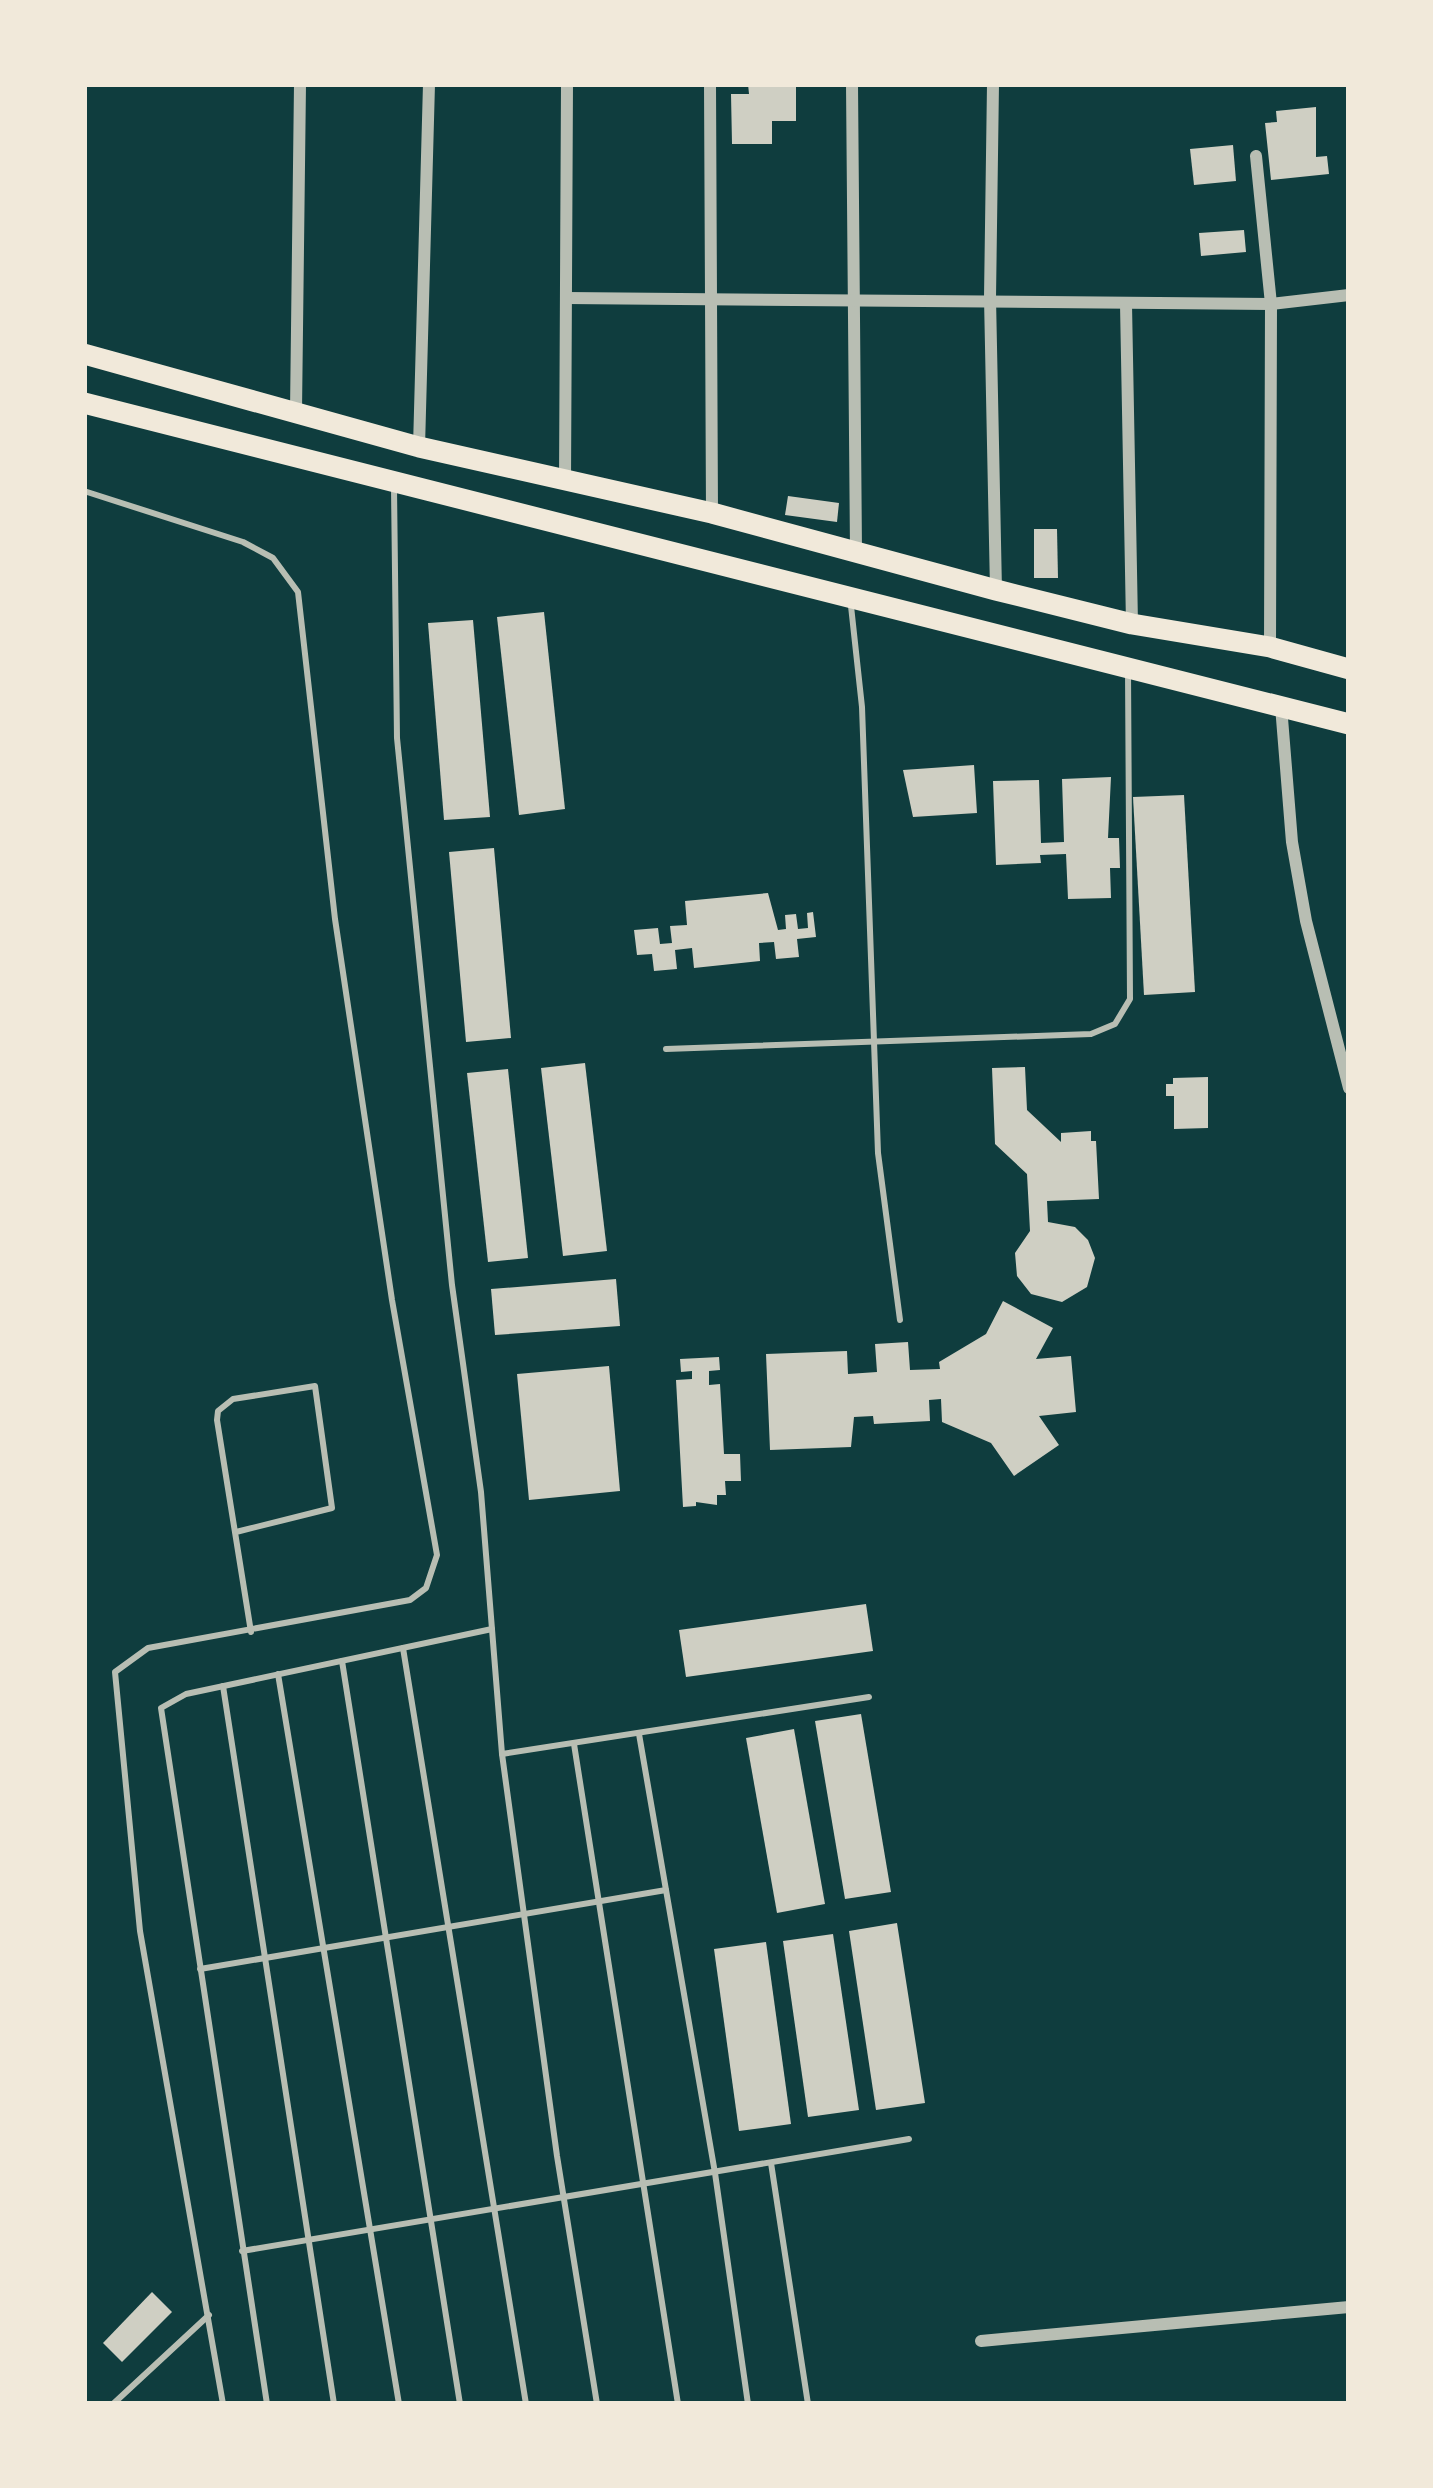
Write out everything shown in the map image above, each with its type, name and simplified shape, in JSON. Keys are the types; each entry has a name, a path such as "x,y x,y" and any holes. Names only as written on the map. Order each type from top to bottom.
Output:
{"highway":[{"path":"84,354 419,447 712,513 1132,624 1270,646 1349,669"},
{"path":"84,403 1349,724"}],"street":[{"path":"296,411 300,84"},
{"path":"419,447 430,84"},
{"path":"565,483 567,84"},
{"path":"710,84 712,513"},
{"path":"852,84 856,550"},
{"path":"993,84 990,298 996,590"},
{"path":"1256,156 1271,304 1270,646"},
{"path":"566,298 854,302 990,298 1271,304 1349,295"},
{"path":"1126,304 1132,624"},
{"path":"1281,706 1302,902 1349,1088"},
{"path":"981,2341 1349,2307"}],"lane":[{"path":"394,484 397,738 502,1754 597,2404"},
{"path":"84,491 243,542 273,558 298,592 335,919 392,1300 437,1555 426,1588 410,1600 134,1653 116,1672 114,1694 140,1930 223,2404"},
{"path":"850,596 862,706 878,1154 900,1320"},
{"path":"665,1049 1090,1034 1115,1024 1130,1000 1128,667"},
{"path":"236,1532 332,1508 315,1386 220,1405 218,1420 250,1632"},
{"path":"266,2404 161,1708 171,1699 223,1686 492,1629"},
{"path":"403,1648 526,2404"},
{"path":"342,1661 460,2404"},
{"path":"278,1674 399,2404"},
{"path":"223,1686 261,1959 334,2404"},
{"path":"502,1754 869,1697"},
{"path":"639,1733 716,2173 748,2404"},
{"path":"574,1744 678,2404"},
{"path":"200,1970 666,1890"},
{"path":"242,2251 909,2139"},
{"path":"771,2163 808,2404"},
{"path":"112,2404 209,2315"}],"building":[{"path":"748,84 796,84 796,121 772,121 772,144 732,144 731,94 749,94"},
{"path":"1316,107 1316,157 1327,156 1329,174 1271,180 1265,123 1277,122 1276,111"},
{"path":"1233,145 1236,181 1194,185 1190,149"},
{"path":"1244,230 1246,252 1201,256 1199,233"},
{"path":"788,496 839,503 837,522 785,515"},
{"path":"1034,529 1057,529 1058,578 1034,578"},
{"path":"544,612 565,809 519,815 497,617"},
{"path":"473,620 490,817 444,820 428,623"},
{"path":"974,765 977,813 913,817 903,770"},
{"path":"1111,777 1108,838 1119,838 1120,868 1110,868 1111,898 1068,899 1066,854 1040,855 1041,863 996,865 993,781 1039,780 1041,843 1064,842 1062,779"},
{"path":"1184,795 1195,992 1144,995 1133,797"},
{"path":"494,848 511,1038 466,1042 449,852"},
{"path":"768,893 778,930 786,929 785,915 796,914 798,929 808,928 807,913 813,912 816,937 797,939 799,957 776,959 774,942 759,943 760,961 694,968 692,948 675,950 677,969 654,971 652,954 637,955 634,930 658,928 660,944 672,943 670,926 687,925 685,901"},
{"path":"585,1063 607,1251 563,1256 541,1068"},
{"path":"1025,1067 1027,1110 1061,1142 1061,1133 1091,1131 1091,1141 1096,1141 1099,1199 1047,1201 1048,1222 1075,1227 1088,1240 1095,1258 1087,1287 1062,1302 1031,1294 1017,1276 1015,1253 1030,1231 1027,1174 995,1144 992,1068"},
{"path":"508,1069 528,1258 488,1262 467,1073"},
{"path":"1208,1077 1208,1128 1174,1129 1174,1096 1166,1096 1166,1084 1173,1084 1173,1078"},
{"path":"616,1279 620,1326 495,1335 491,1289"},
{"path":"1003,1301 1053,1328 1036,1359 1071,1356 1076,1412 1039,1416 1059,1445 1014,1476 991,1443 942,1422 941,1399 929,1400 930,1421 874,1424 873,1416 854,1417 851,1447 770,1450 766,1354 847,1351 848,1374 877,1372 875,1344 908,1342 910,1370 940,1369 939,1362 986,1334"},
{"path":"719,1357 720,1370 709,1371 709,1385 720,1384 724,1454 740,1454 741,1481 725,1481 726,1495 717,1495 717,1505 696,1502 696,1506 683,1507 676,1380 692,1379 692,1371 681,1372 680,1359"},
{"path":"609,1366 620,1491 529,1500 517,1374"},
{"path":"866,1604 873,1651 686,1677 679,1630"},
{"path":"861,1714 891,1892 845,1899 815,1721"},
{"path":"794,1729 825,1904 777,1913 746,1738"},
{"path":"897,1923 925,2103 876,2110 849,1931"},
{"path":"833,1934 859,2110 808,2117 783,1941"},
{"path":"766,1942 791,2124 739,2131 714,1949"},
{"path":"152,2292 172,2312 122,2362 103,2343"}]}
